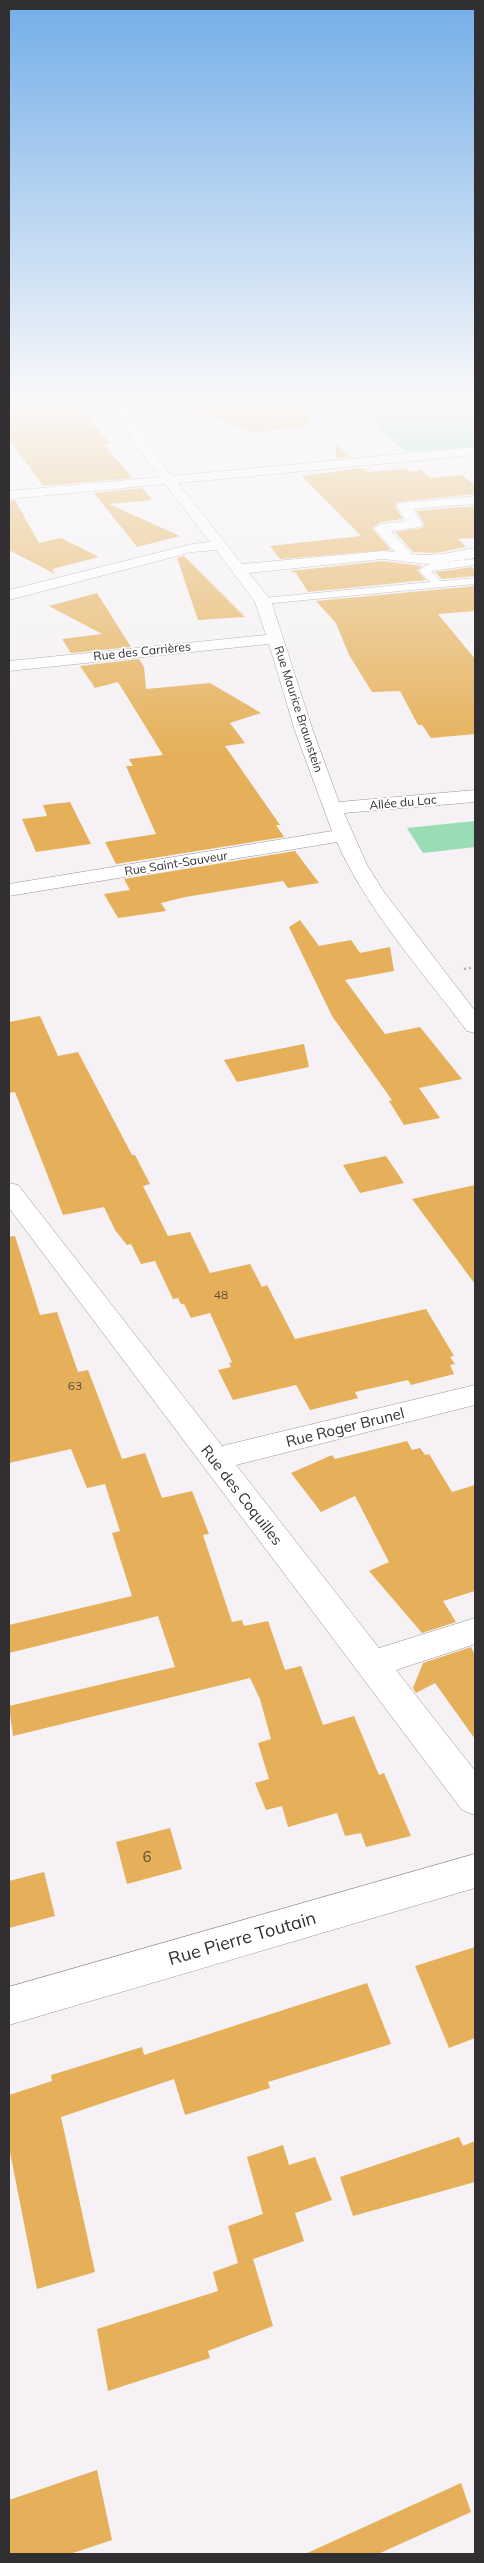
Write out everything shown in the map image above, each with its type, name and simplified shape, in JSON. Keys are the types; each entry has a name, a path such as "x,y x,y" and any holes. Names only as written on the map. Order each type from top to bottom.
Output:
{"street":[{"name":"Rue Maurice Braunstein","path":"198,517 263,601 286,677 332,808 357,865 375,894 475,1026"},
{"path":"409,559 381,528 415,524 410,517"},
{"path":"9,595 192,548 221,545"},
{"path":"239,569 383,555 409,559 465,556 475,552"},
{"name":"Rue des Carrières","path":"9,666 251,640 276,639"},
{"name":"Allée du Lac","path":"332,808 475,796"},
{"name":"Rue Saint-Sauveur","path":"9,890 343,836"},
{"name":"Rue des Coquilles","path":"9,1191 475,1799"},
{"name":"Rue Roger Brunel","path":"215,1459 475,1395"},
{"path":"373,1664 475,1631"},
{"name":"Rue Pierre Toutain","path":"9,2006 475,1871"}],"lane":[{"path":"438,585 424,570 431,566 475,562"},
{"path":"263,601 475,581"}],"green space":[{"path":"475,821 475,847 423,853 407,828"}],"building":[{"path":"9,517 24,517 39,543 61,538 99,557 52,569 55,574 9,550"},
{"path":"113,517 137,517 180,536 137,547"},
{"path":"342,517 401,517 403,519 381,522 372,528 391,550 280,559 270,546 361,536"},
{"path":"420,517 475,517 475,538 458,539 466,547 436,553 413,552 395,532 422,528 424,523"},
{"path":"184,556 245,617 198,620 177,558"},
{"path":"383,561 423,566 417,570 426,580 308,592 296,573 290,571"},
{"path":"472,567 475,571 475,576 442,579 435,572"},
{"path":"475,586 475,611 438,614 475,659 475,734 431,738 422,725 418,725 400,691 372,692 349,655 336,623 316,601"},
{"path":"97,593 131,647 71,653 62,639 102,634 49,606"},
{"path":"139,659 144,667 146,689 210,683 261,713 230,723 245,743 225,746 280,825 276,825 284,837 116,864 105,842 156,834 126,766 133,766 129,759 163,755 118,682 95,688 80,666"},
{"path":"70,802 91,844 36,852 22,819 47,816 43,805"},
{"path":"295,851 319,883 288,888 283,881 185,897 161,903 166,911 118,918 104,894 130,890 124,879"},
{"path":"300,920 319,946 351,940 360,953 390,947 394,971 345,980 385,1034 420,1027 462,1079 419,1088 440,1118 404,1125 389,1101 392,1100 332,1016 289,927"},
{"path":"40,1016 58,1056 78,1052 132,1155 135,1155 150,1184 143,1186 168,1236 190,1232 210,1273 250,1264 262,1287 267,1285 295,1339 426,1309 454,1356 450,1357 455,1364 450,1365 454,1374 411,1385 408,1380 355,1392 358,1398 310,1410 296,1385 233,1400 218,1370 231,1367 229,1363 232,1362 210,1313 191,1318 184,1304 181,1304 178,1298 173,1299 155,1261 141,1264 131,1244 127,1245 115,1230 104,1207 63,1215 15,1092 9,1093 9,1022"},
{"path":"304,1044 309,1067 237,1082 224,1060"},
{"path":"386,1156 404,1183 360,1193 343,1165"},
{"path":"475,1185 475,1284 412,1199"},
{"path":"15,1236 40,1315 57,1312 78,1372 88,1370 122,1459 145,1453 162,1498 192,1491 209,1534 203,1535 232,1622 242,1620 244,1626 268,1621 285,1670 301,1666 323,1725 354,1716 379,1775 384,1773 411,1836 366,1847 361,1833 345,1836 337,1813 288,1827 282,1806 266,1810 255,1783 269,1779 258,1743 271,1739 260,1699 250,1678 13,1736 9,1706 175,1667 158,1616 9,1653 9,1625 132,1596 112,1533 120,1531 105,1484 87,1488 71,1449 9,1463 9,1237"},
{"path":"407,1441 412,1450 420,1448 425,1455 429,1454 452,1492 475,1485 475,1591 443,1601 456,1622 422,1633 369,1571 389,1562 355,1496 321,1512 291,1473 332,1455 335,1459"},
{"path":"471,1647 475,1655 475,1739 435,1683 416,1693 413,1688 423,1663"},
{"path":"170,1828 182,1869 127,1884 116,1842"},
{"path":"44,1872 55,1916 9,1928 9,1881"},
{"path":"475,1947 475,2038 449,2048 415,1966"},
{"path":"367,1983 391,2044 268,2082 270,2088 185,2115 174,2079 61,2117 95,2272 37,2289 9,2147 9,2095 52,2081 51,2075 142,2047 144,2055"},
{"path":"459,2137 463,2146 475,2141 475,2182 353,2216 340,2177"},
{"path":"283,2145 289,2165 315,2157 332,2200 295,2213 304,2241 253,2259 273,2326 208,2351 210,2358 108,2391 97,2329 218,2291 213,2272 238,2263 228,2226 263,2214 247,2157"},
{"path":"97,2470 112,2540 70,2554 9,2554 9,2500"},
{"path":"461,2483 471,2512 378,2554 305,2554"}]}
